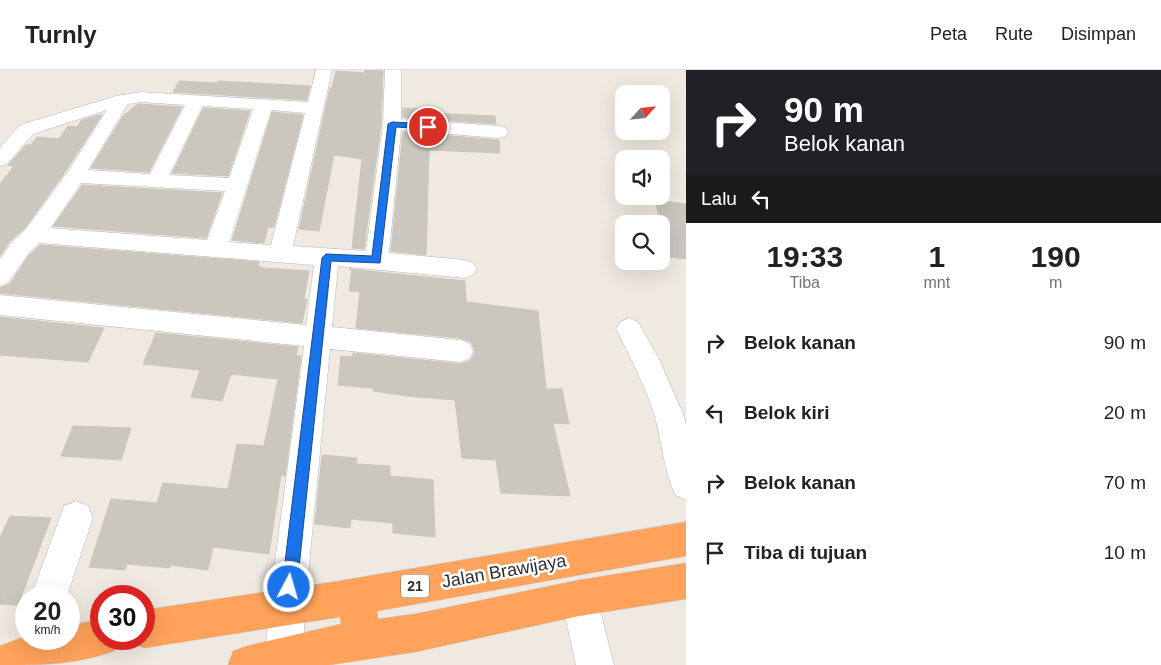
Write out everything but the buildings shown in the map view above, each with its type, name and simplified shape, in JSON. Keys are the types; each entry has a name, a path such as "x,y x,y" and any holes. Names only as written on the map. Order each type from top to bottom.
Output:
{"highway":[{"name":"Jalan Brawijaya","path":"155,627 357,596 686,539"},
{"path":"247,665 284,657 348,649 579,598 686,581"},
{"path":"348,649 357,596"},
{"path":"21,653 90,640"}],"street":[{"path":"280,254 324,70"},
{"path":"377,260 392,124 393,70"},
{"path":"0,160 26,130 32,127 122,100 141,97 316,108"},
{"path":"0,277 18,243 75,176 122,100"},
{"path":"156,181 196,100"},
{"path":"215,249 264,104"},
{"path":"392,124 499,132"},
{"path":"75,176 237,185"},
{"path":"18,243 215,249 377,260 465,269"},
{"path":"284,657 287,606 326,258"},
{"path":"0,305 460,351"},
{"path":"629,329 645,359 669,416 686,484"},
{"path":"53,585 76,518"},
{"path":"579,598 595,665"}],"route":[{"path":"289,587 326,258 377,260 392,124 428,127"}]}
